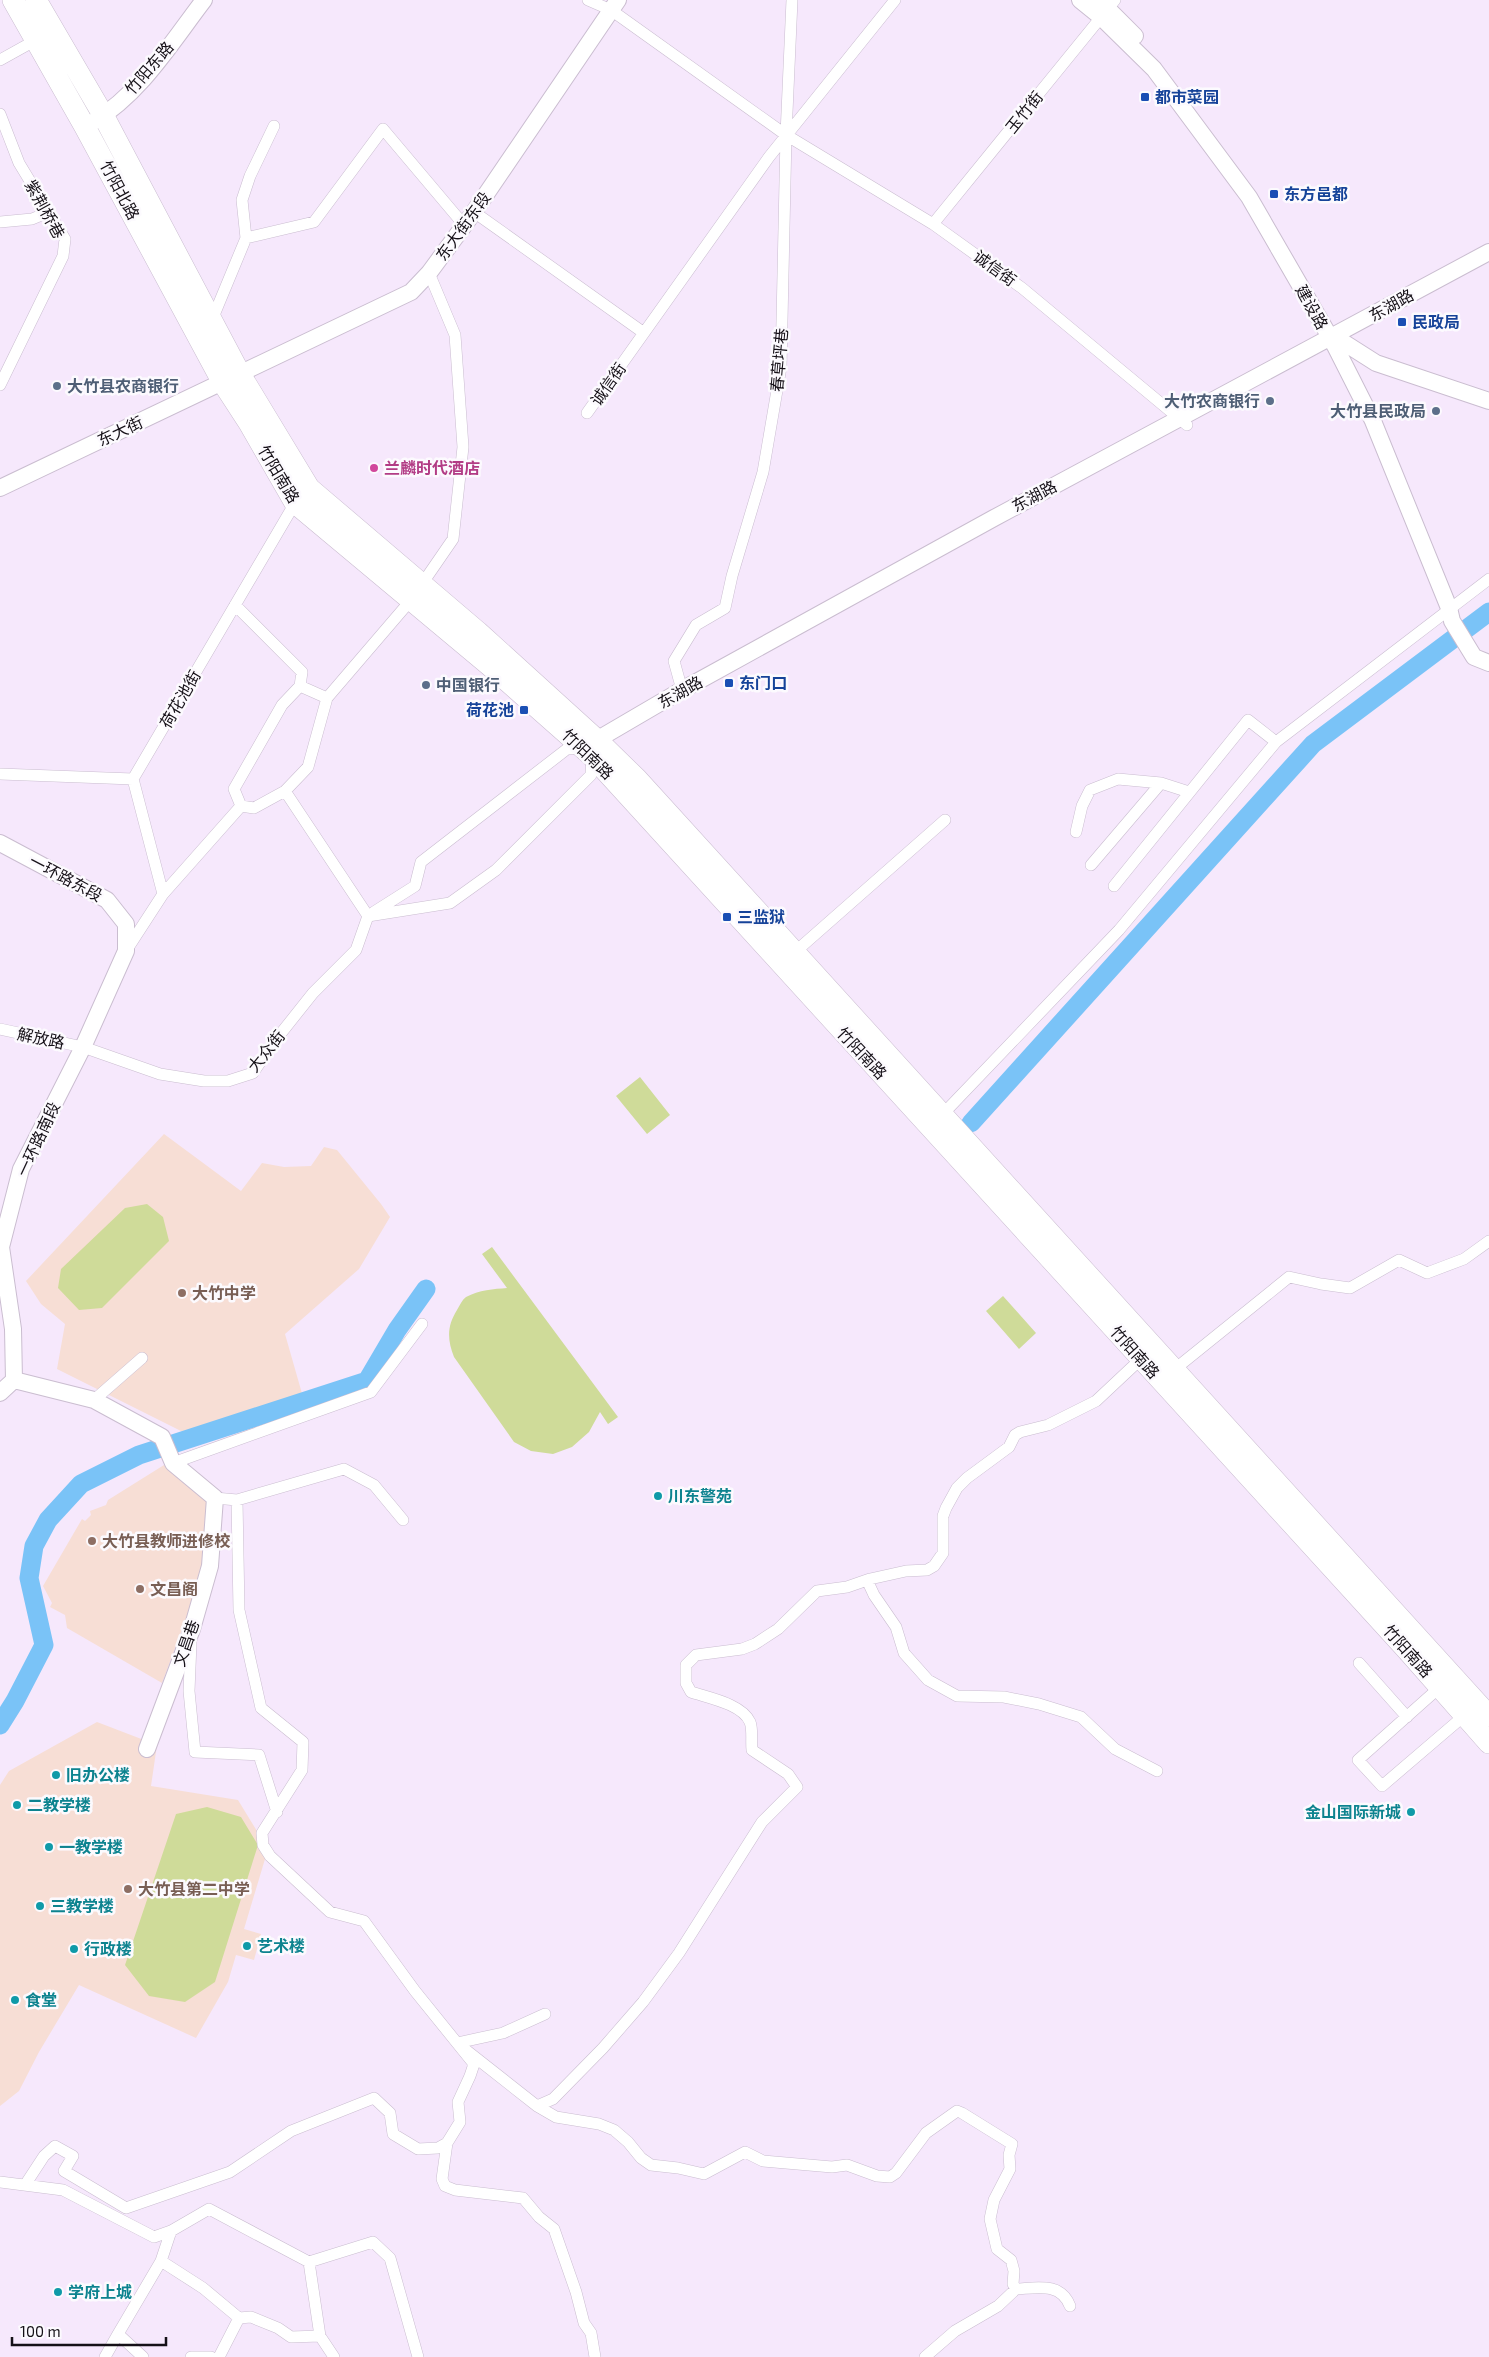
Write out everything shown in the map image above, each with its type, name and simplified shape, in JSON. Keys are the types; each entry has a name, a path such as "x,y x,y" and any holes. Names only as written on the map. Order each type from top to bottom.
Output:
{"highway":[{"name":"竹阳北路","path":"13,0 232,378"},
{"name":"竹阳北路","path":"36,0 101,110 212,320 232,378"},
{"name":"竹阳南路","path":"232,378 249,423 294,503 417,592"},
{"name":"竹阳南路","path":"232,378 309,488 417,592 595,748 795,952 943,1114 1148,1352 1489,1741"},
{"name":"竹阳南路","path":"595,748 1148,1352 1175,1369 1489,1716"}],"street":[{"name":"竹阳东路","path":"101,110 136,73 192,0"},
{"name":"竹阳东路","path":"82,122 140,84 204,0"},
{"name":"诚信街","path":"588,0 615,5 786,135 934,224 1022,288 1184,421"},
{"name":"春草坪巷","path":"682,690 674,661 696,626 725,608 732,576 763,472 781,367 786,135 792,0"},
{"name":"诚信街","path":"587,413 786,135 895,0"},
{"name":"建设路","path":"1080,0 1106,6 1164,68 1256,187 1337,340 1455,612 1483,657"},
{"name":"东大街东段","path":"232,378 410,292 429,274 469,219 615,5"},
{"name":"玉竹街","path":"934,224 1106,6"},
{"path":"0,60 36,40"},
{"name":"紫荆桥巷","path":"0,114 20,163 65,239 63,256 0,386"},
{"path":"212,320 246,238 242,200 250,176 274,126"},
{"path":"246,238 314,222 383,129 469,219 644,333"},
{"path":"0,222 32,219 49,212"},
{"name":"东湖路","path":"1337,340 1489,252"},
{"name":"东湖路","path":"595,748 682,690 1184,421 1489,261"},
{"path":"241,806 254,808 284,791 308,767 327,698 417,592 453,539 463,447 456,335 429,274"},
{"path":"1337,340 1376,363 1489,401"},
{"name":"东大街","path":"0,488 232,378"},
{"name":"东湖路","path":"595,748 740,670 1184,421"},
{"name":"荷花池街","path":"133,780 294,503"},
{"path":"943,1114 1119,930 1276,742 1455,612 1489,579"},
{"path":"235,605 302,672 300,686 282,705 234,789 241,806"},
{"path":"300,686 327,698"},
{"path":"1114,886 1248,720 1276,742"},
{"path":"595,748 591,775 496,870 450,903 368,916 415,886 421,862 567,749 595,748"},
{"path":"0,774 133,780 163,894"},
{"path":"1076,832 1082,806 1090,790 1118,779 1161,784 1189,792"},
{"path":"1091,865 1161,784"},
{"path":"284,791 368,916"},
{"path":"126,950 163,894 241,806"},
{"path":"795,952 945,820"},
{"name":"一环路东段","path":"0,843 107,900 126,924 126,950"},
{"name":"大众街","path":"83,1047 160,1074 204,1081 228,1081 252,1073 313,993 356,950 368,916"},
{"name":"一环路南段","path":"14,1380 13,1329 1,1247 21,1169 83,1047 126,950"},
{"name":"解放路","path":"0,1030 83,1047"},
{"path":"1175,1369 1289,1277 1350,1288 1399,1260 1427,1273 1464,1259 1489,1241"},
{"path":"173,1463 371,1392 422,1324"},
{"path":"537,2106 553,2099 643,2002 680,1953 762,1822 797,1787 788,1774 752,1750 751,1724 746,1716 725,1702 691,1692 686,1683 686,1665 696,1655 742,1649 755,1644 784,1624 817,1591 848,1587 867,1580 906,1571 927,1570 934,1566 943,1553 943,1516 946,1508 957,1488 967,1478 1009,1447 1015,1436 1020,1432 1048,1425 1096,1401 1148,1352"},
{"path":"94,1400 142,1358"},
{"path":"0,1393 14,1380 94,1400 162,1437 173,1463 215,1498 237,1500 344,1468 374,1485 402,1520"},
{"name":"文昌巷","path":"147,1749 192,1629 210,1566 215,1498"},
{"path":"237,1500 239,1610 261,1708 303,1742 302,1770 262,1833 262,1845 270,1856 330,1912 364,1922 415,1991 474,2064 458,2102 460,2122 447,2143 442,2179 445,2186 455,2190 523,2198 539,2218 554,2229 576,2292 584,2323 593,2339 595,2357"},
{"path":"867,1580 874,1595 896,1627 904,1653 928,1680 957,1696 1004,1697 1040,1704 1081,1717 1115,1749 1157,1771"},
{"path":"192,1629 189,1691 195,1752 259,1755 277,1812"},
{"path":"1359,1663 1407,1717"},
{"path":"1440,1687 1358,1760 1382,1786 1465,1715"},
{"path":"457,2043 503,2034 545,2014"},
{"path":"457,2043 537,2106 556,2117 606,2126 620,2134 645,2162 656,2167 671,2167 708,2174 745,2152 763,2161 812,2163 832,2167 847,2165 884,2177 896,2173 919,2140 934,2126 957,2111 962,2113 1012,2144 1010,2169 994,2200 990,2219 997,2249 1011,2260 1014,2271 1013,2284 1016,2289"},
{"path":"25,2185 44,2156 54,2146 73,2156 64,2171 126,2208 230,2172 292,2131 374,2098 390,2113 393,2134 418,2149 438,2148 447,2143"},
{"path":"0,2182 63,2190 154,2237 171,2231 209,2209 309,2262 373,2242 390,2258 418,2357"},
{"path":"105,2357 160,2261 171,2231"},
{"path":"160,2261 203,2288 239,2318 251,2316 278,2328 291,2337 320,2336"},
{"path":"309,2262 320,2336 334,2357"},
{"path":"925,2357 955,2331 998,2306 1016,2289 1049,2287 1063,2295 1070,2306"},
{"path":"219,2357 239,2318"},
{"path":"118,2334 143,2357"},
{"path":"191,2357 211,2357"}],"shaded area":[{"name":"大竹中学","path":"164,1134 241,1191 262,1163 284,1167 311,1166 324,1147 337,1150 390,1217 359,1269 285,1334 303,1397 185,1433 57,1369 65,1324 41,1304 26,1281"},
{"name":"文昌阁","path":"164,1465 209,1502 204,1571 162,1683 67,1628 65,1615 50,1607 52,1603 43,1586 82,1519 85,1521 91,1515 90,1511 106,1505 108,1500"},
{"name":"大竹县第二中学","path":"97,1722 157,1745 151,1786 238,1800 268,1849 244,1929 261,1934 254,1960 236,1955 228,1982 196,2038 79,1985 39,2052 19,2091 0,2106 0,1785 9,1771"}],"green space":[{"path":"640,1077 670,1115 647,1134 616,1096"},
{"path":"147,1204 163,1217 169,1241 102,1308 79,1310 58,1288 61,1269 125,1208"},
{"path":"492,1247 618,1417 608,1424 600,1412 589,1432 572,1447 553,1454 531,1451 514,1442 454,1357 449,1333 451,1322 463,1300 481,1291 507,1288 482,1254"},
{"path":"1003,1296 1036,1333 1019,1349 986,1311"},
{"path":"207,1807 241,1817 258,1845 215,1982 185,2002 149,1996 125,1965 176,1814"}],"waterway":[{"path":"971,1123 1313,744 1489,612"},
{"path":"0,1725 15,1701 44,1645 29,1578 34,1546 48,1520 81,1484 139,1455 367,1381 397,1330 426,1289"}],"place":[{"name":"都市菜园","path":"1145,97"},
{"name":"东方邑都","path":"1274,194"},
{"name":"民政局","path":"1402,322"},
{"name":"大竹县农商银行","path":"57,386"},
{"name":"大竹农商银行","path":"1270,401"},
{"name":"大竹县民政局","path":"1436,411"},
{"name":"兰麟时代酒店","path":"374,468"},
{"name":"东门口","path":"729,683"},
{"name":"中国银行","path":"426,685"},
{"name":"荷花池","path":"524,710"},
{"name":"三监狱","path":"727,917"},
{"name":"大竹中学","path":"182,1293"},
{"name":"川东警苑","path":"658,1496"},
{"name":"大竹县教师进修校","path":"92,1541"},
{"name":"文昌阁","path":"140,1589"},
{"name":"旧办公楼","path":"56,1775"},
{"name":"二教学楼","path":"17,1805"},
{"name":"金山国际新城","path":"1411,1812"},
{"name":"一教学楼","path":"49,1847"},
{"name":"大竹县第二中学","path":"128,1889"},
{"name":"三教学楼","path":"40,1906"},
{"name":"艺术楼","path":"247,1946"},
{"name":"行政楼","path":"74,1949"},
{"name":"食堂","path":"15,2000"},
{"name":"学府上城","path":"58,2292"}]}
